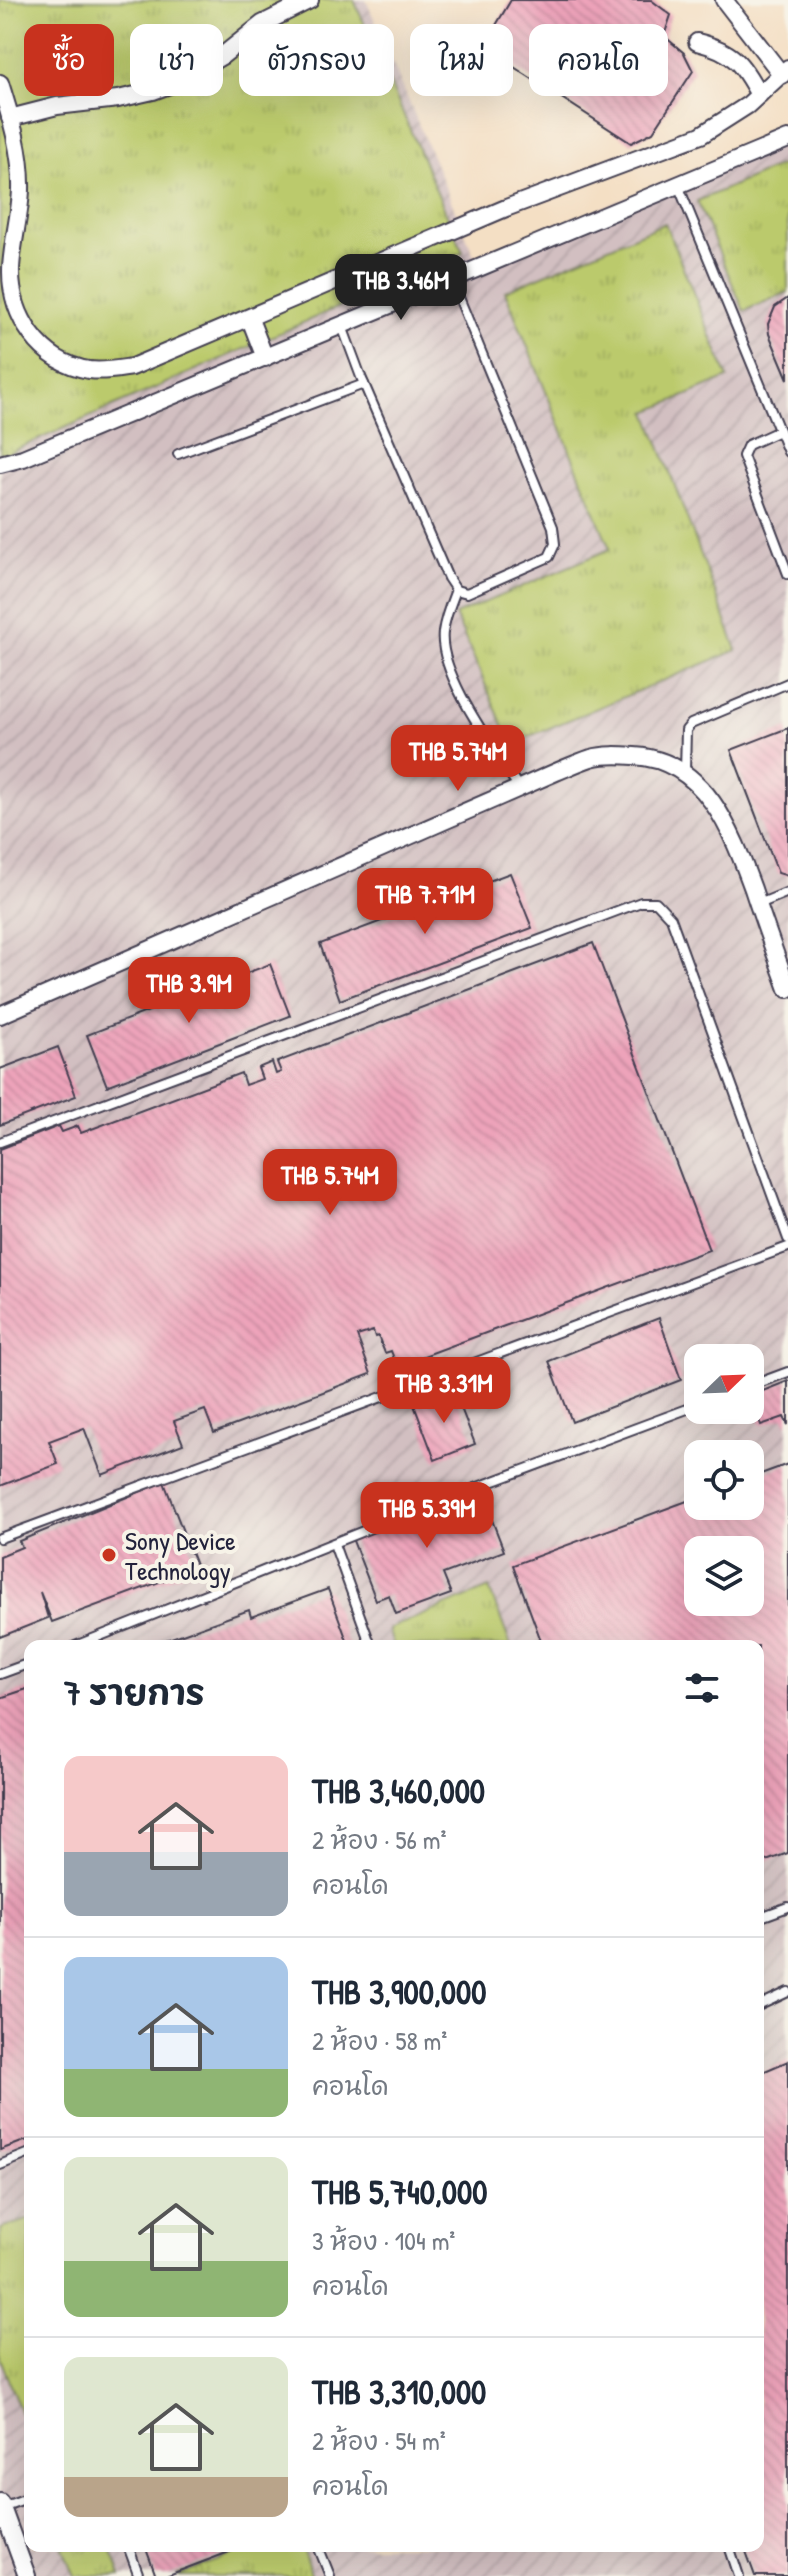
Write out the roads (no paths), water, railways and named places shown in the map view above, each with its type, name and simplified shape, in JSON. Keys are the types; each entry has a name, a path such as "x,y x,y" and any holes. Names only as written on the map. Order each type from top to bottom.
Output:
{"street":[{"path":"10,118 57,106 118,99 180,81 222,56 262,24 310,0"},
{"path":"0,83 16,138 21,189 6,297 36,340 70,365 90,370 132,367 506,208 701,135 728,120 785,72 724,0"},
{"path":"697,42 721,48 735,57 759,95"},
{"path":"0,464 23,458 788,139"},
{"path":"250,319 265,358"},
{"path":"0,1015 519,788 593,758 617,755 665,761 685,773 717,806 733,835 788,989"},
{"path":"3,2505 27,2576"}],"lane":[{"path":"677,184 788,452"},
{"path":"342,326 362,380 456,590 467,593 549,557 555,544 553,527 451,278"},
{"path":"178,454 362,380"},
{"path":"779,431 748,445 743,456 788,574"},
{"path":"456,590 443,633 444,652 461,695 519,788"},
{"path":"685,773 686,730 691,724 788,683"},
{"path":"758,905 788,892"},
{"path":"0,1142 641,902 656,902 671,918 784,1215 788,1239"},
{"path":"0,1538 788,1247"},
{"path":"764,1381 788,1372"},
{"path":"90,1640 416,1510 684,1410"},
{"path":"334,1544 369,1640"},
{"path":"0,1674 24,1665"},
{"path":"764,1916 788,1907"},
{"path":"764,2003 788,1992"},
{"path":"0,2165 24,2155"},
{"path":"3,2505 24,2499"},
{"path":"130,2552 139,2576"},
{"path":"320,2552 330,2576"},
{"path":"731,2552 739,2576"}],"place":[{"name":"Sony Device Technology","path":"109,1555"}]}
